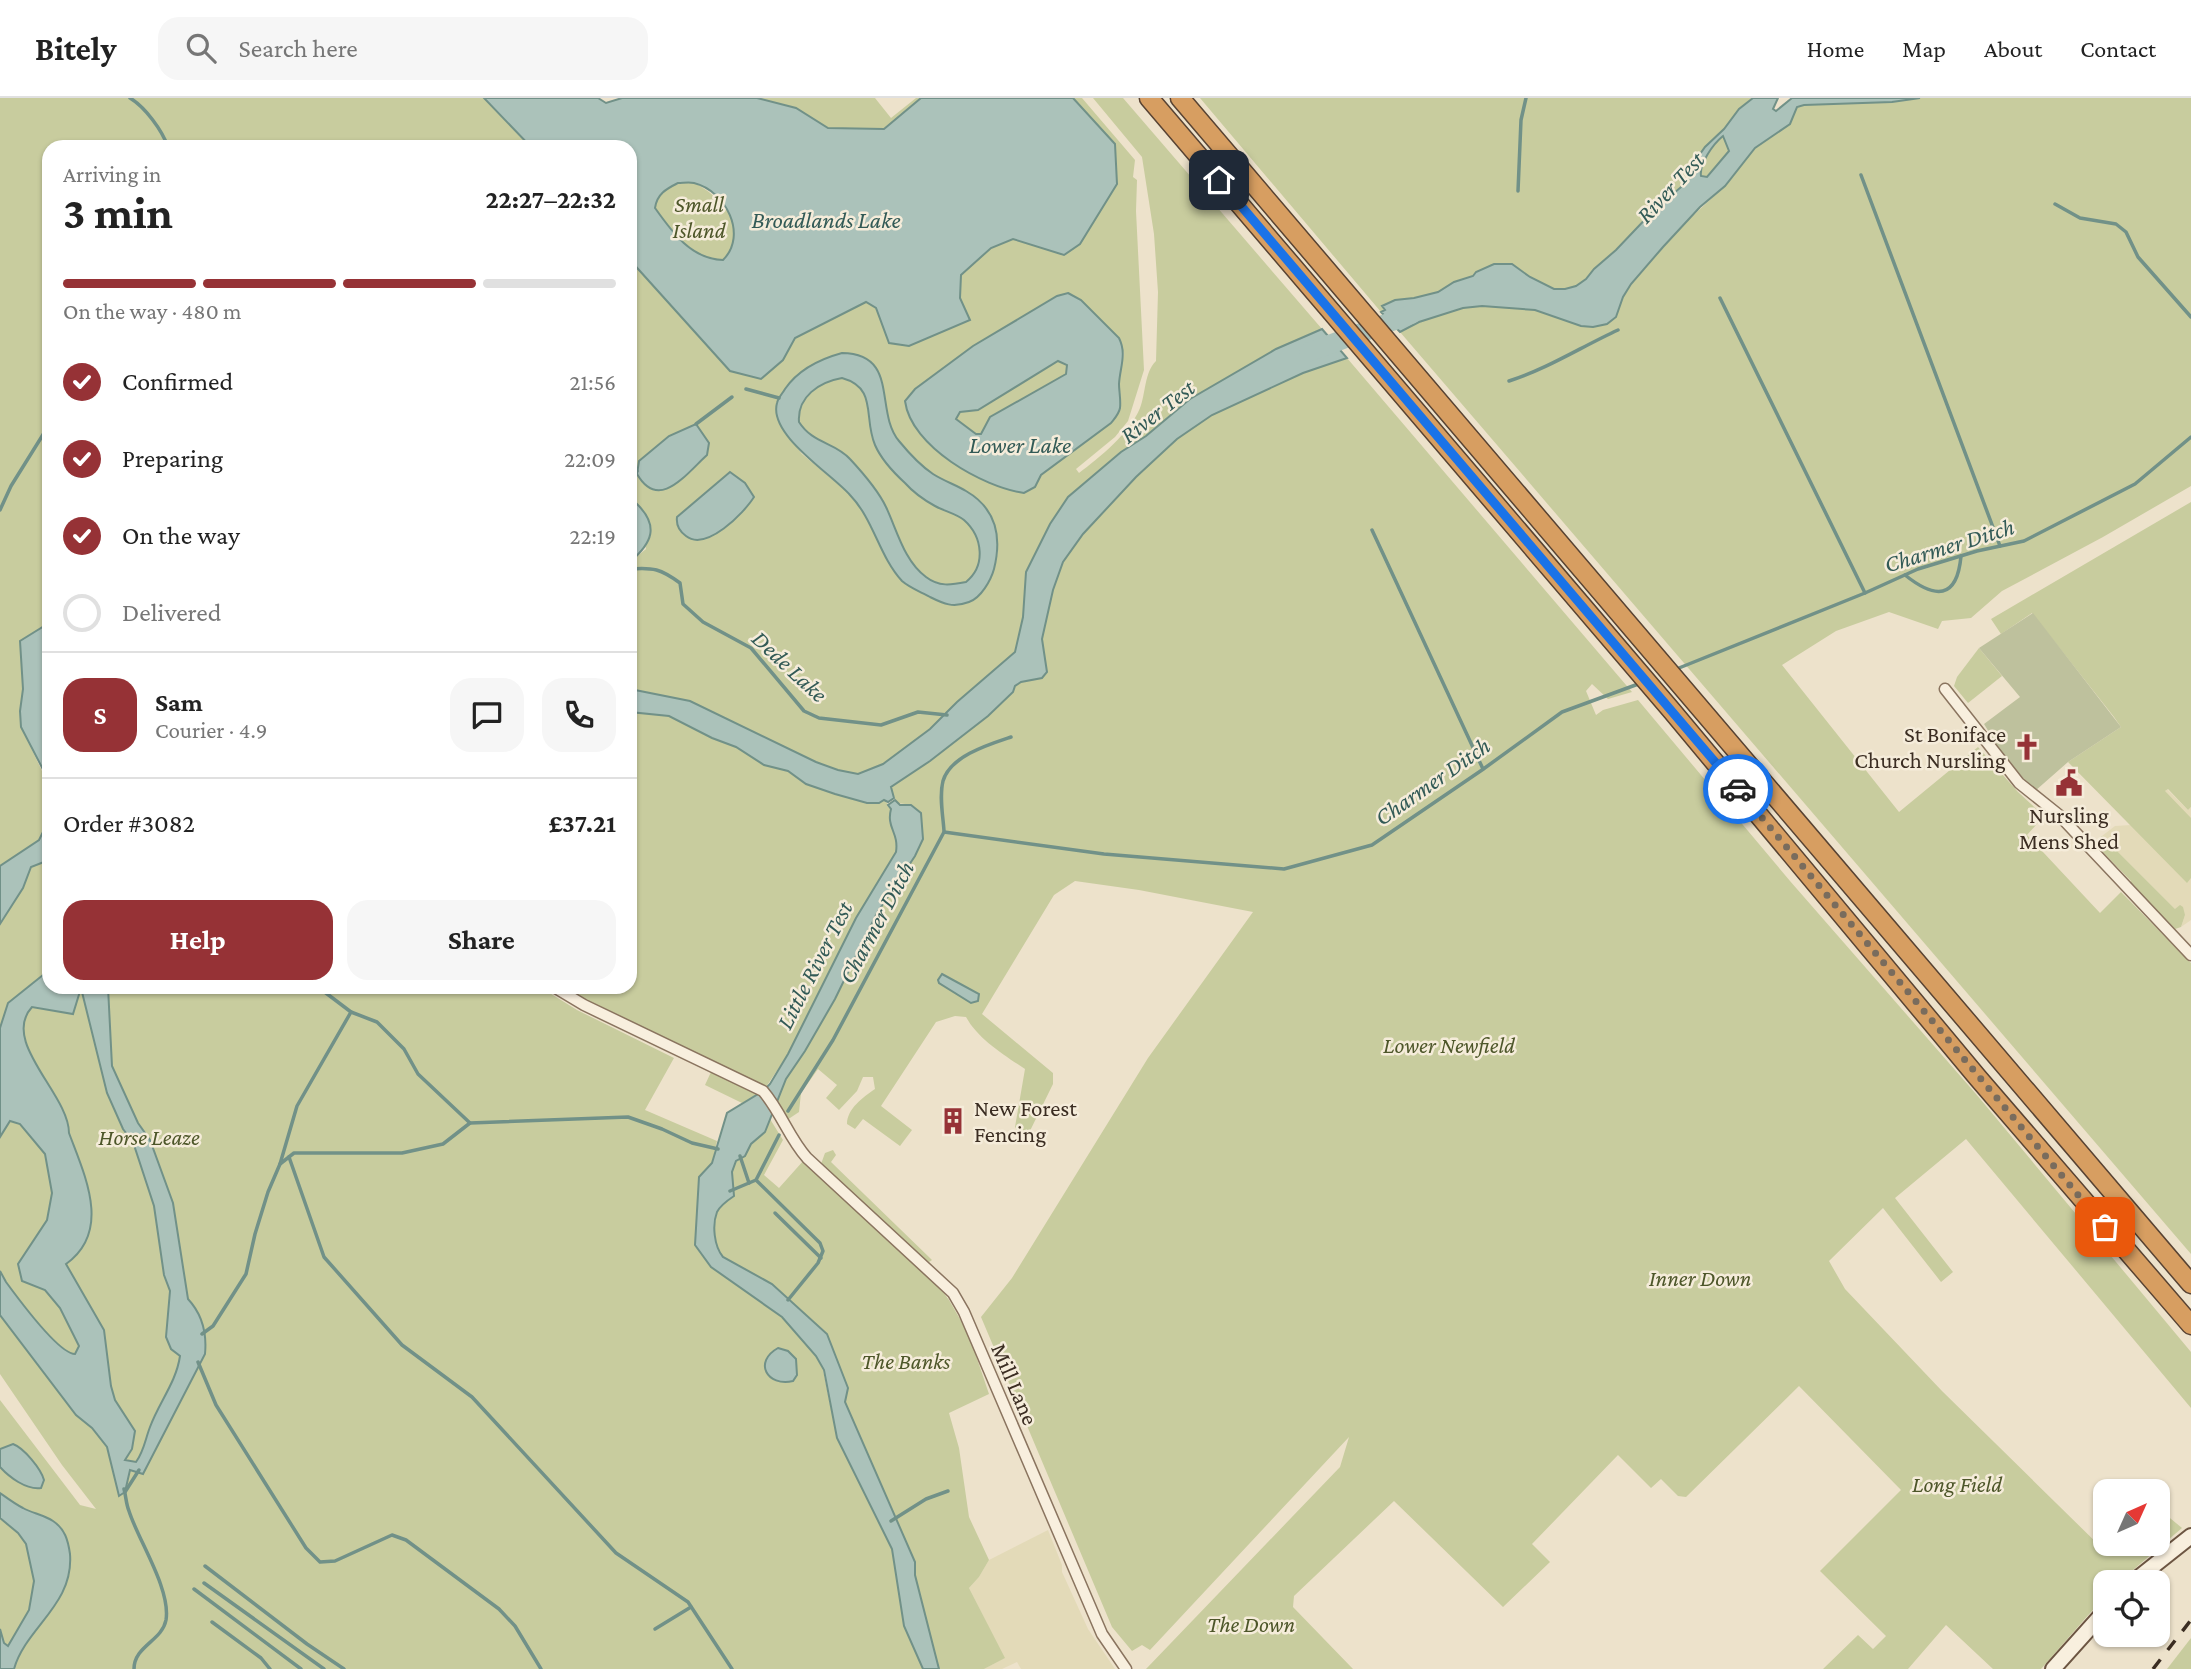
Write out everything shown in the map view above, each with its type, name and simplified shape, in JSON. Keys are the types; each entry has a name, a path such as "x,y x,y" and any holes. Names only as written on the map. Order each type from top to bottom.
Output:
{"highway":[{"path":"1149,98 1672,711 1987,1089 2191,1325"},
{"path":"1180,98 2191,1284"}],"street":[{"path":"1945,689 2019,783 2059,815 2191,955"},
{"name":"Mill Lane","path":"566,994 763,1091 775,1105 794,1144 807,1158 953,1293 964,1312 1102,1633 1126,1669"},
{"path":"2148,1570 2191,1536"},
{"path":"2053,1669 2093,1624"}],"shaded area":[{"path":"2167,789 2188,810 2191,807 2191,920 2181,927 2185,915 2176,910 2102,836 2115,826 2131,825"},
{"path":"1048,1530 1062,1565 1062,1572 1088,1629 1115,1669 1021,1669 1017,1662 1002,1669 984,1669 1004,1658 969,1588 989,1560"}],"green space":[{"name":"Horse Leaze","path":"0,98 484,98 524,140 42,140 42,627 20,641 23,689 20,709 21,727 42,771 42,994 551,994 577,1010 674,1058 645,1110 717,1141 712,1163 699,1177 695,1245 711,1267 782,1317 816,1356 823,1370 837,1438 892,1549 904,1626 923,1669 10,1669 0,1629 0,1400 80,1505 96,1509 62,1465 0,1374"},
{"path":"757,98 875,98 891,118 916,98 921,98 884,129 828,128 796,108"},
{"path":"1073,98 1082,98 1135,160 1133,177 1137,180 1136,211 1144,370 1128,421 1115,437 1076,469 1079,473 1129,427 1140,408 1147,377 1156,361 1158,292 1154,234 1142,157 1093,98 1123,98 1322,329 1276,349 1190,399 1068,497 1026,572 1023,617 1015,652 930,729 883,764 858,775 838,770 690,701 637,690 637,556 646,549 637,508 637,268 730,371 783,360 795,338 866,302 876,308 889,343 909,346 970,320 960,298 960,275 991,248 1013,239 1064,255 1080,244 1117,184 1115,144","holes":["1068,294 1081,300 1119,338 1124,354 1119,380 1120,407 1111,423 1041,475 1035,487 1017,492 963,470 932,447 910,417 905,401 915,389 973,346 1057,296","842,353 859,355 871,362 878,371 889,421 894,434 906,450 931,473 971,494 986,509 997,538 997,557 990,576 973,601 896,573 865,513 851,495 802,454 792,441 779,398 791,381"]},
{"path":"1200,98 1752,98 1739,109 1687,182 1653,211 1586,279 1623,297 1631,284 1686,222 1725,186 1755,148 1786,127 1797,107 1920,98 2191,98 2191,486 2002,591 1971,618 1942,621 1938,629 1889,612 1836,631 1782,665 1899,812 1978,747 2018,792 2044,816 2027,835 2100,913 2121,892 2191,963 2191,1254 1400,332 1420,321 1402,300 1395,300 1381,312"},
{"path":"1723,136 1729,151 1707,177 1701,176 1707,154"},
{"name":"Small Island","path":"693,182 714,196 730,215 735,237 732,249 723,260 701,255 683,243 655,208 660,196 668,188"},
{"path":"1347,358 1632,692 1608,699 1592,684 1586,691 1596,715 1603,710 1638,700 1790,881 1976,1094 2191,1352 2191,1408 1966,1139 1895,1198 1953,1272 1941,1282 1883,1208 1829,1261 1845,1289 1942,1391 2093,1539 2093,1556 2149,1556 2133,1570 2093,1570 2093,1610 2041,1669 1993,1669 1946,1625 1908,1669 1823,1669 1858,1635 1873,1649 1886,1636 1820,1571 1901,1490 1799,1386 1686,1497 1678,1496 1661,1479 1651,1488 1618,1455 1532,1544 1550,1562 1503,1607 1394,1501 1294,1596 1293,1607 1353,1669 1146,1669 1340,1467 1349,1437 1150,1650 1142,1645 1132,1651 1112,1627 981,1317 1012,1278 1148,1058 1253,912 1139,890 1075,881 1054,895 982,1014 1053,1073 1053,1084 1025,1141 1015,1127 1025,1069 984,1039 966,1017 955,1016 936,1022 881,1106 912,1130 900,1146 863,1119 855,1129 847,1124 853,1108 875,1089 873,1077 863,1077 857,1091 839,1110 826,1098 837,1085 818,1069 801,1093 799,1112 787,1120 771,1094 891,880 905,804 897,803 890,787 930,761 988,716 1015,686 1021,682 1042,678 1047,673 1042,639 1053,590 1063,562 1083,534 1136,477 1177,439 1212,415 1303,373"},
{"path":"1058,361 1067,365 1066,374 990,417 981,434 976,434 955,419 960,412 978,409"},
{"path":"842,378 861,389 865,396 877,450 886,463 917,494 961,518 975,535 980,551 979,560 977,568 966,582 940,584 925,577 906,554 883,501 870,482 844,453 811,435 799,422 802,405 811,392 825,383"},
{"path":"2191,502 2191,807 2188,810 2168,789 2165,791 2191,818 2191,878 2187,883 2068,762 2121,727 2114,717 2032,613 2001,634 1991,619"},
{"path":"2033,613 2121,727 2068,762 2035,791 2005,758 1984,724 2020,697 1979,648"},
{"path":"1979,648 2002,676 1968,703 1954,686 1957,677"},
{"path":"637,713 669,716 736,747 764,765 788,771 806,784 867,803 885,800 891,809 889,821 898,840 896,852 856,918 788,1054 764,1090 734,1071 576,994 637,994"},
{"path":"2102,836 2175,909 2180,905 2183,907 2185,915 2181,927 2175,929 2129,884 2131,881 2094,843"},
{"path":"711,1072 759,1094 742,1103 705,1085"},
{"name":"The Banks","path":"770,1119 783,1140 764,1175 779,1188 804,1160 891,1243 932,1277 969,1335 989,1394 949,1413 959,1448 969,1517 989,1560 969,1588 1005,1658 984,1669 939,1669 855,1453 837,1366 739,1265 724,1257 718,1250 714,1233 716,1215 734,1196 732,1172 736,1161 745,1156 751,1144 765,1132"},
{"path":"833,1150 836,1155 831,1162 932,1260 929,1262 913,1251 821,1164 825,1153"},
{"path":"2170,1518 2182,1528 2170,1538"},
{"path":"2191,1638 2191,1669 2167,1669"}],"water":[{"name":"Broadlands Lake","path":"484,98 598,98 606,103 622,98 757,98 796,108 828,128 884,129 921,98 1073,98 1115,144 1117,184 1080,244 1064,255 1013,239 991,248 961,275 960,298 970,320 909,346 889,343 876,308 866,302 795,338 783,360 761,379 730,371 637,268 637,140 524,140","holes":["678,183 694,183 716,195 730,215 734,239 723,260 701,255 683,243 655,208 663,192"]},
{"path":"1753,98 1778,98 1773,109 1776,111 1792,98 1920,98 1797,107 1790,124 1755,148 1725,186 1700,207 1663,247 1631,284 1616,317 1607,324 1581,326 1535,310 1482,306 1463,308 1419,322 1400,332 1381,312 1385,310 1382,306 1395,300 1438,292 1494,264 1512,264 1554,289 1576,286 1687,182 1693,164 1705,147 1724,129 1739,109","holes":["1723,136 1729,151 1707,177 1701,176 1708,154"]},
{"name":"Lower Lake","path":"1068,293 1081,300 1119,338 1123,355 1119,384 1120,408 1111,423 1041,475 1035,487 1024,493 989,483 951,462 934,449 910,418 905,401 915,389 973,346 1057,296","holes":["1058,361 1067,365 1066,374 990,417 981,434 976,434 956,419 960,412 978,410"]},
{"path":"1322,329 1347,358 1303,373 1212,415 1177,439 1136,477 1083,534 1063,562 1053,590 1042,639 1047,672 1042,678 1021,682 1015,686 1013,692 988,716 891,787 894,798 888,802 884,800 867,803 806,784 788,771 764,765 736,747 669,716 637,713 637,690 690,701 838,770 858,774 883,764 930,729 1015,652 1023,617 1026,572 1050,524 1068,497 1190,399 1276,349"},
{"path":"842,353 860,356 872,363 879,373 892,429 899,441 928,471 966,491 985,506 991,515 997,535 994,569 985,588 973,600 958,605 944,603 902,581 858,505 791,441 782,428 777,415 777,403 785,389 803,371","holes":["842,378 853,383 865,396 875,445 888,465 915,493 961,518 975,535 980,551 979,560 977,568 966,582 940,584 918,570 902,545 879,494 870,482 844,453 811,435 799,422 802,405 811,392 825,383"]},
{"path":"696,424 709,443 707,455 672,486 654,490 645,485 637,474 639,461 669,436"},
{"path":"730,472 745,483 754,497 733,521 714,535 694,540 686,536 678,528 677,517"},
{"path":"637,504 644,511 650,527 644,548 637,555"},
{"path":"42,627 42,768 21,727 23,689 20,641"},
{"path":"895,800 900,805 911,805 921,813 923,839 915,856 877,913 835,999 786,1079 765,1132 751,1144 745,1156 736,1161 732,1172 734,1196 717,1212 714,1229 723,1257 772,1284 827,1334 848,1388 845,1402 915,1562 915,1575 939,1669 923,1669 904,1626 892,1549 837,1438 824,1370 816,1356 782,1317 711,1267 695,1245 699,1177 712,1163 727,1113 763,1091 788,1054 856,918 896,852 896,840 890,821 891,809 888,805"},
{"path":"42,834 42,863 31,867 23,888 0,924 0,866 39,840"},
{"path":"942,974 979,994 978,1001 971,1003 939,983"},
{"path":"42,976 42,994 79,994 73,1014 32,1007 24,1021 24,1036 38,1068 66,1118 87,1185 91,1202 88,1236 80,1251 66,1264 104,1330 115,1400 135,1431 132,1449 125,1460 136,1462 143,1450 154,1418 175,1375 180,1356 171,1349 166,1337 170,1291 164,1275 154,1206 133,1142 123,1129 107,1093 82,994 108,994 112,1066 138,1123 150,1140 173,1203 188,1299 200,1317 204,1331 205,1354 143,1474 130,1470 125,1492 119,1496 107,1447 92,1428 76,1415 0,1315 0,1271 28,1311 59,1345 75,1354 79,1346 60,1308 45,1290 22,1281 18,1264 47,1220 52,1193 45,1154 20,1124 10,1121 0,1137 0,1028 8,1003"},
{"path":"778,1348 788,1351 796,1359 797,1375 793,1381 776,1380 766,1372 766,1360"},
{"path":"13,1444 27,1454 39,1470 44,1480 41,1488 24,1485 0,1467 0,1449"},
{"path":"0,1493 57,1524 65,1535 70,1554 65,1588 28,1640 14,1669 0,1669 0,1629 4,1643 8,1646 29,1610 34,1581 26,1544 18,1533 0,1518"}],"waterway":[{"path":"130,98 152,120 165,140"},
{"path":"1518,191 1521,120 1526,98"},
{"path":"1861,175 2000,546"},
{"name":"Charmer Ditch","path":"2055,204 2080,218 2116,224 2126,232 2138,257 2191,317"},
{"path":"1720,298 1865,593"},
{"name":"River Test","path":"1309,352 1412,314"},
{"path":"1509,381 1618,330"},
{"path":"746,389 779,398"},
{"path":"696,424 732,397"},
{"path":"0,510 11,486 42,436"},
{"name":"Charmer Ditch","path":"1674,670 1918,569 1977,551 2024,541 2135,484 2191,437"},
{"path":"1372,530 1483,769"},
{"path":"1905,575 1926,588 1943,591 1955,581 1961,556"},
{"name":"Dede Lake","path":"637,569 656,570 680,583 683,604 703,622 751,648 804,711 819,718 881,725 918,712 947,715"},
{"name":"Charmer Ditch","path":"788,1111 833,1040 944,832 1104,854 1284,869 1372,845 1562,712 1641,683"},
{"path":"944,831 941,793 947,772 972,752 1011,737"},
{"path":"327,994 351,1012 377,1022 404,1049 418,1074 470,1123"},
{"path":"280,1164 297,1106 351,1012"},
{"path":"202,1334 213,1326 246,1274 268,1192 280,1164 294,1153 402,1153 443,1144 470,1123 628,1117 692,1143 718,1149"},
{"path":"730,1191 756,1180 779,1135"},
{"path":"740,1156 749,1183"},
{"path":"289,1157 324,1257 402,1345 472,1397 616,1553 688,1602 732,1669"},
{"path":"756,1180 820,1243 823,1251 818,1263 788,1300"},
{"path":"775,1213 821,1258"},
{"path":"198,1362 216,1405 306,1548 320,1562 335,1561 392,1535 406,1540 499,1609 515,1626 541,1669"},
{"path":"125,1492 139,1470"},
{"path":"124,1489 133,1523 159,1580 166,1608 163,1627 138,1655 134,1669"},
{"path":"891,1521 926,1499 948,1491"},
{"path":"205,1566 344,1669"},
{"path":"204,1583 324,1669"},
{"path":"194,1589 301,1669"},
{"path":"655,1629 691,1607"},
{"path":"212,1622 261,1658 270,1669"}],"railway":[{"path":"2153,1669 2191,1620"}],"way so far":[{"path":"1738,789 2105,1227"}],"place":[{"name":"St Boniface Church Nursling","path":"2027,747"},
{"name":"Nursling Mens Shed","path":"2069,783"},
{"name":"New Forest Fencing","path":"953,1121"}],"route":[{"path":"1219,180 1738,789"}],"water label":[{"name":"Little River Test","path":"814,965"}],"park label":[{"name":"Lower Newfield","path":"1449,1045"},
{"name":"Inner Down","path":"1700,1278"},
{"name":"Long Field","path":"1957,1484"},
{"name":"The Down","path":"1251,1624"}]}
